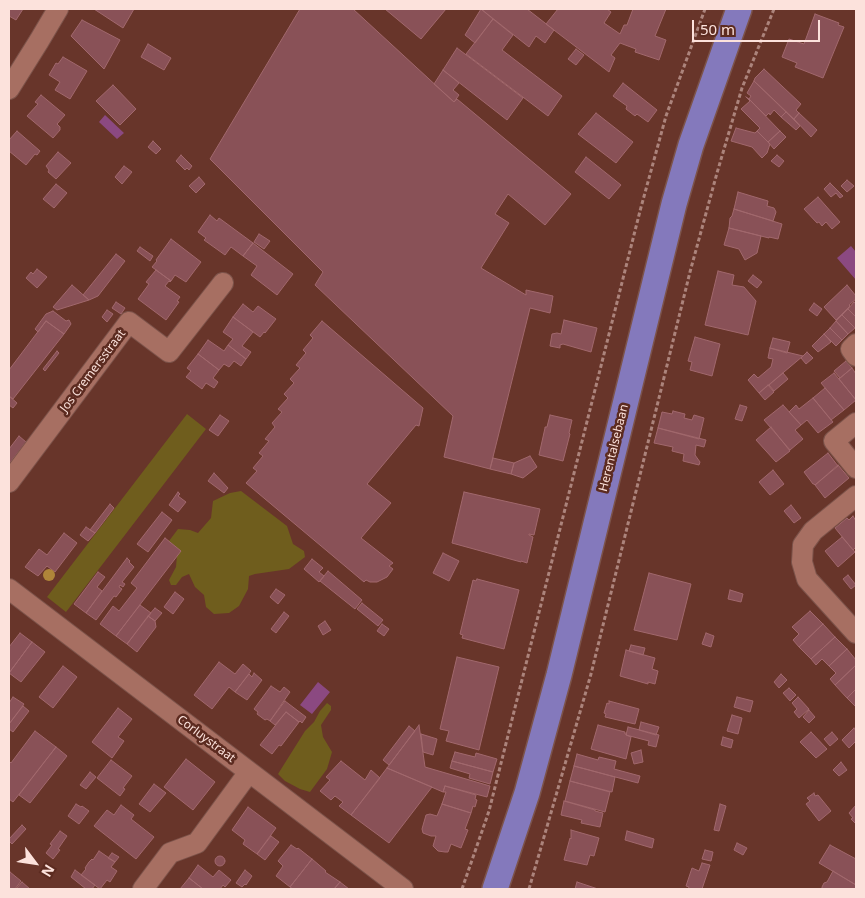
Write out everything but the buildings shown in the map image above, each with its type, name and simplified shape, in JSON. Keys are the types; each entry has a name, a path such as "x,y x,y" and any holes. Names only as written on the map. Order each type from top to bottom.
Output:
{"main road":[{"name":"Herentalsebaan","path":"495,889 527,793 559,675 674,204 691,145 739,9"}],"street":[{"path":"9,89 58,9"},
{"name":"Jos Cremersstraat","path":"9,482 129,322 170,352 224,283"},
{"path":"856,344 850,349 856,356"},
{"path":"856,423 834,441 856,468"},
{"path":"856,496 813,531 803,545 802,562 807,578 856,632"},
{"name":"Corluystraat","path":"9,589 403,889"},
{"path":"143,889 170,853 197,843 249,772"}],"path":[{"path":"462,889 492,802 630,249 666,116 705,9"},
{"path":"529,889 591,674 690,272 717,173 742,88 774,9"}],"shaded area":[{"path":"105,115 124,133 117,139 99,122"},
{"path":"851,246 856,252 856,280 837,258"},
{"path":"187,414 206,429 66,612 47,597"},
{"path":"241,491 287,526 293,544 304,551 305,557 289,569 249,576 248,589 239,606 229,613 214,614 206,607 204,595 195,587 189,574 182,577 176,585 171,585 169,580 176,567 177,555 170,549 169,541 178,529 198,533 211,518 213,501 230,493"},
{"path":"318,682 330,692 312,714 300,705"},
{"path":"327,703 331,706 331,710 321,725 323,737 332,752 327,769 310,792 285,781 278,774 305,731 314,722"}]}
